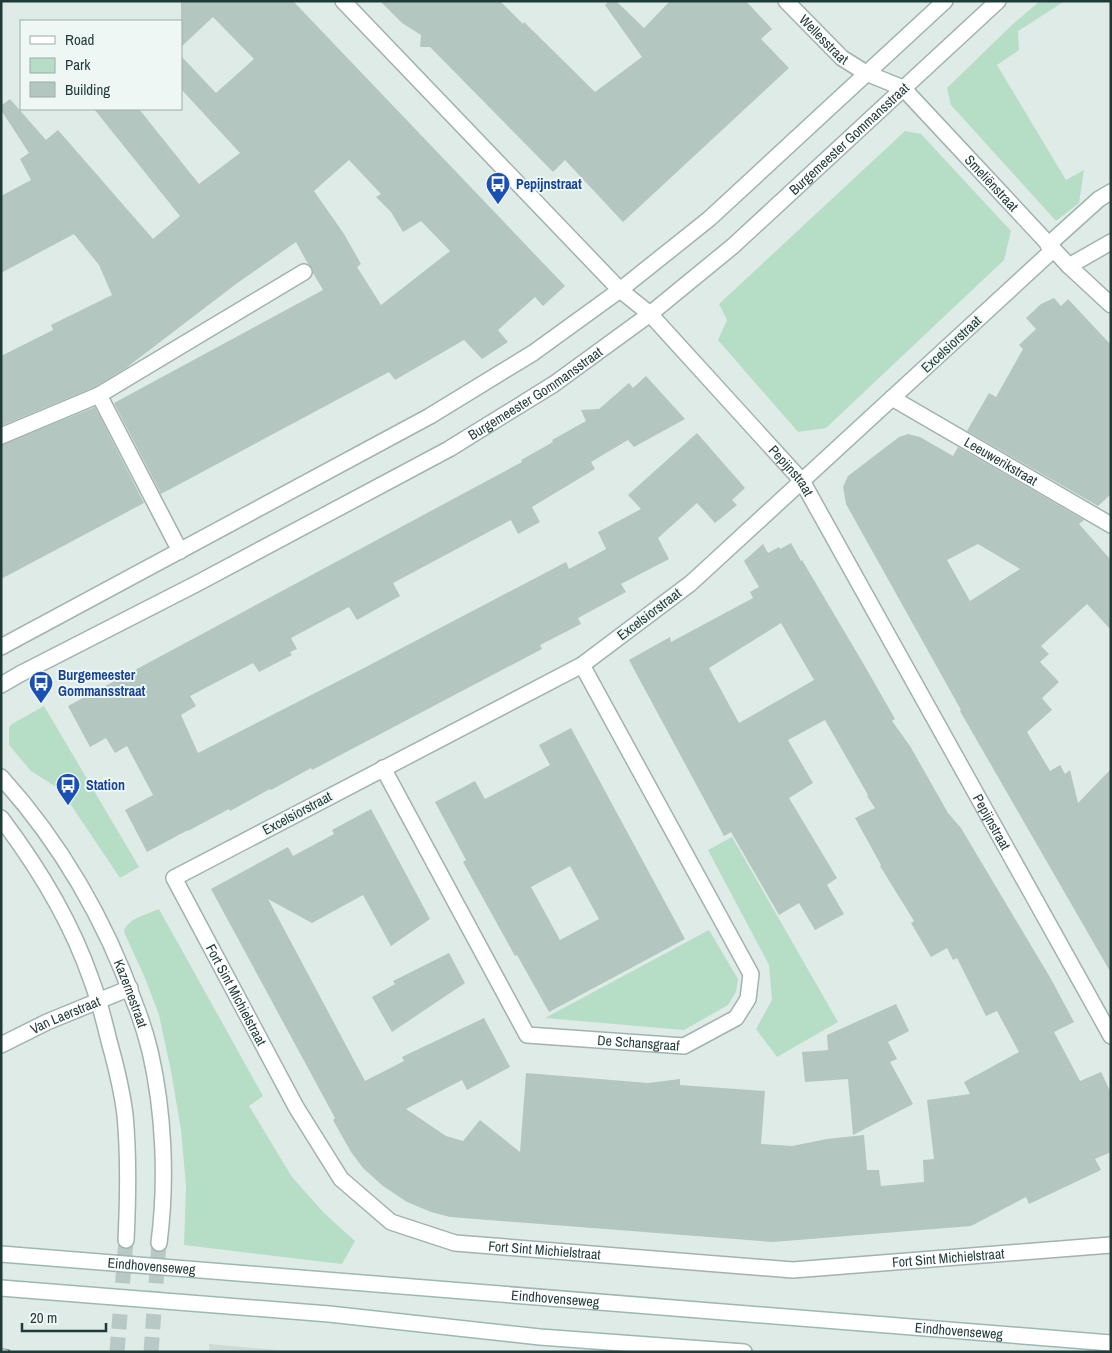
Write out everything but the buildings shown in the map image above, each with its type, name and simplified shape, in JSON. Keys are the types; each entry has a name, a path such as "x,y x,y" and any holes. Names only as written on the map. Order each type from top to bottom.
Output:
{"street":[{"name":"Pepijnstraat","path":"343,1 620,290 650,314 802,481 1111,1036"},
{"name":"Wellesstraat","path":"786,1 842,58 866,72"},
{"path":"1,647 438,411 533,353 620,290 709,219 945,1"},
{"name":"Burgemeester Gommansstraat","path":"1,685 196,584 449,449 554,384 650,314 733,246 998,1"},
{"name":"Smeliënstraat","path":"866,72 903,88 1069,266 1111,305"},
{"name":"Excelsiorstraat","path":"174,878 582,665 691,583 892,398 1099,199 1111,192"},
{"path":"1069,266 1111,242"},
{"path":"1,436 99,395 304,272"},
{"path":"99,395 180,551"},
{"name":"Leeuwerikstraat","path":"892,398 1111,525"},
{"name":"De Schansgraaf","path":"383,768 527,1035 684,1046 736,1018 748,998 751,974 582,665"},
{"name":"Kazernestraat","path":"1,777 42,828 85,893 104,928 130,988 150,1048 161,1112 162,1199 159,1243"},
{"path":"1,818 31,859 58,905 83,958 99,1000 118,1076 125,1116 128,1200 126,1240"},
{"name":"Fort Sint Michielstraat","path":"174,878 296,1107 341,1179 391,1222 455,1243 793,1270 1111,1245"},
{"name":"Van Laerstraat","path":"1,1045 47,1022 130,988"},
{"name":"Eindhovenseweg","path":"1,1254 1104,1342"},
{"path":"1,1288 329,1314 540,1337 744,1352"},
{"path":"1104,1342 1111,1335"}],"shaded area":[{"path":"209,1344 299,1352 209,1352"}],"green space":[{"path":"1040,1 1065,1 1018,31 1019,50 997,65 1066,180 1084,170 1079,203 1056,221 951,105 947,88 1013,24"},
{"path":"905,131 921,134 1011,231 1004,260 826,428 798,432 718,340 727,320 719,304"},
{"path":"44,706 139,867 120,878 61,790 31,771 9,745 9,727"},
{"path":"732,837 838,1022 777,1057 756,1029 772,1000 769,965 708,850"},
{"path":"159,909 263,1096 249,1106 292,1177 325,1214 355,1241 342,1264 184,1245 186,1186 181,1130 171,1071 159,1015 124,932 133,920"},
{"path":"709,930 738,979 736,992 728,1005 684,1030 545,1018"}],"tunnel":[{"path":"117,1352 126,1240"},
{"path":"151,1352 159,1243"}],"railway":[{"path":"1,1351 8,1352"}],"place":[{"name":"Pepijnstraat","path":"498,205"},
{"name":"Burgemeester Gommansstraat","path":"41,704"},
{"name":"Station","path":"68,806"}]}
